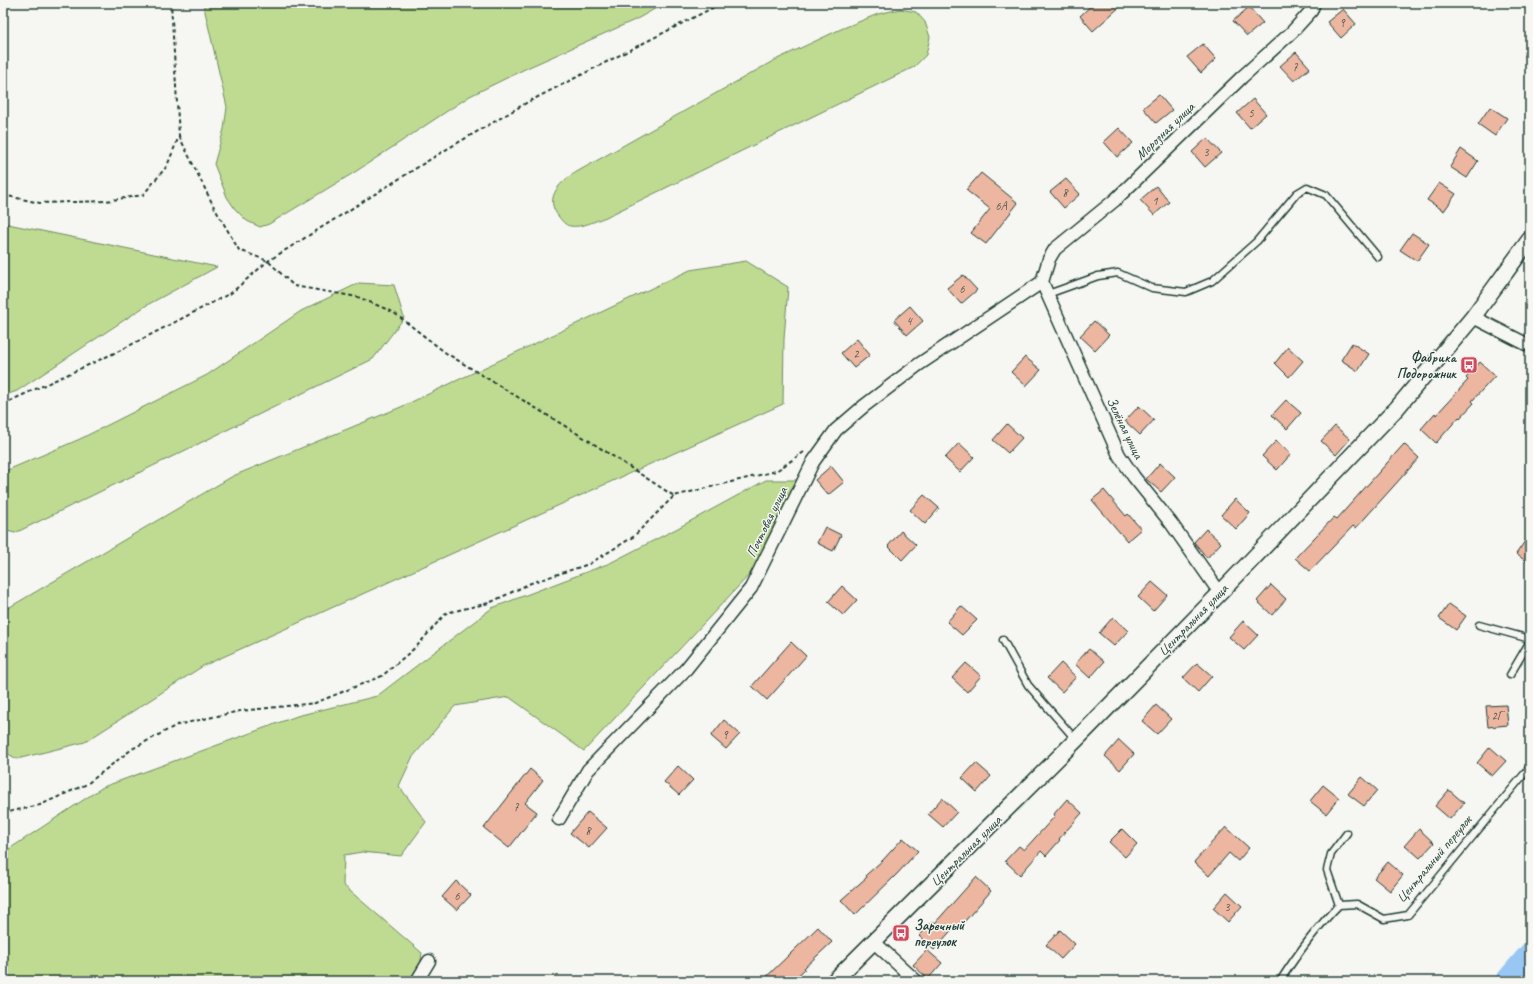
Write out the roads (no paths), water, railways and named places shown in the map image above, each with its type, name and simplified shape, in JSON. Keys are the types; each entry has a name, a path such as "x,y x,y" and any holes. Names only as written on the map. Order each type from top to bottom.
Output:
{"street":[{"name":"Морозная улица","path":"1042,282 1049,259 1055,249 1115,200 1236,83 1292,32 1310,11 1314,3"},
{"name":"Центральная улица","path":"834,981 1076,740 1220,593 1397,408 1473,317 1530,239"},
{"name":"Зелёная улица","path":"1042,282 1119,455 1134,477 1171,523 1220,593"},
{"name":"Почтовая улица","path":"559,819 588,770 686,669 751,588 813,462 836,430 864,406 918,365 1042,282"},
{"path":"1473,317 1530,346"},
{"path":"874,942 916,981"},
{"path":"418,981 429,961"}],"lane":[{"path":"1048,294 1098,276 1118,273 1152,288 1186,292 1212,281 1257,241 1297,193 1307,187 1326,195 1378,257"},
{"path":"1479,624 1530,640 1510,675"},
{"path":"1003,640 1028,685 1076,740"},
{"name":"Центральный переулок","path":"1339,904 1357,904 1384,919 1408,915 1530,767"},
{"path":"1280,981 1300,949 1339,904 1327,870 1331,854 1347,832"}],"waterway":[{"path":"1506,981 1530,953"}],"place":[{"name":"Фабрика Подорожник","path":"1469,365"},
{"name":"Заречный переулок","path":"901,933"}]}
